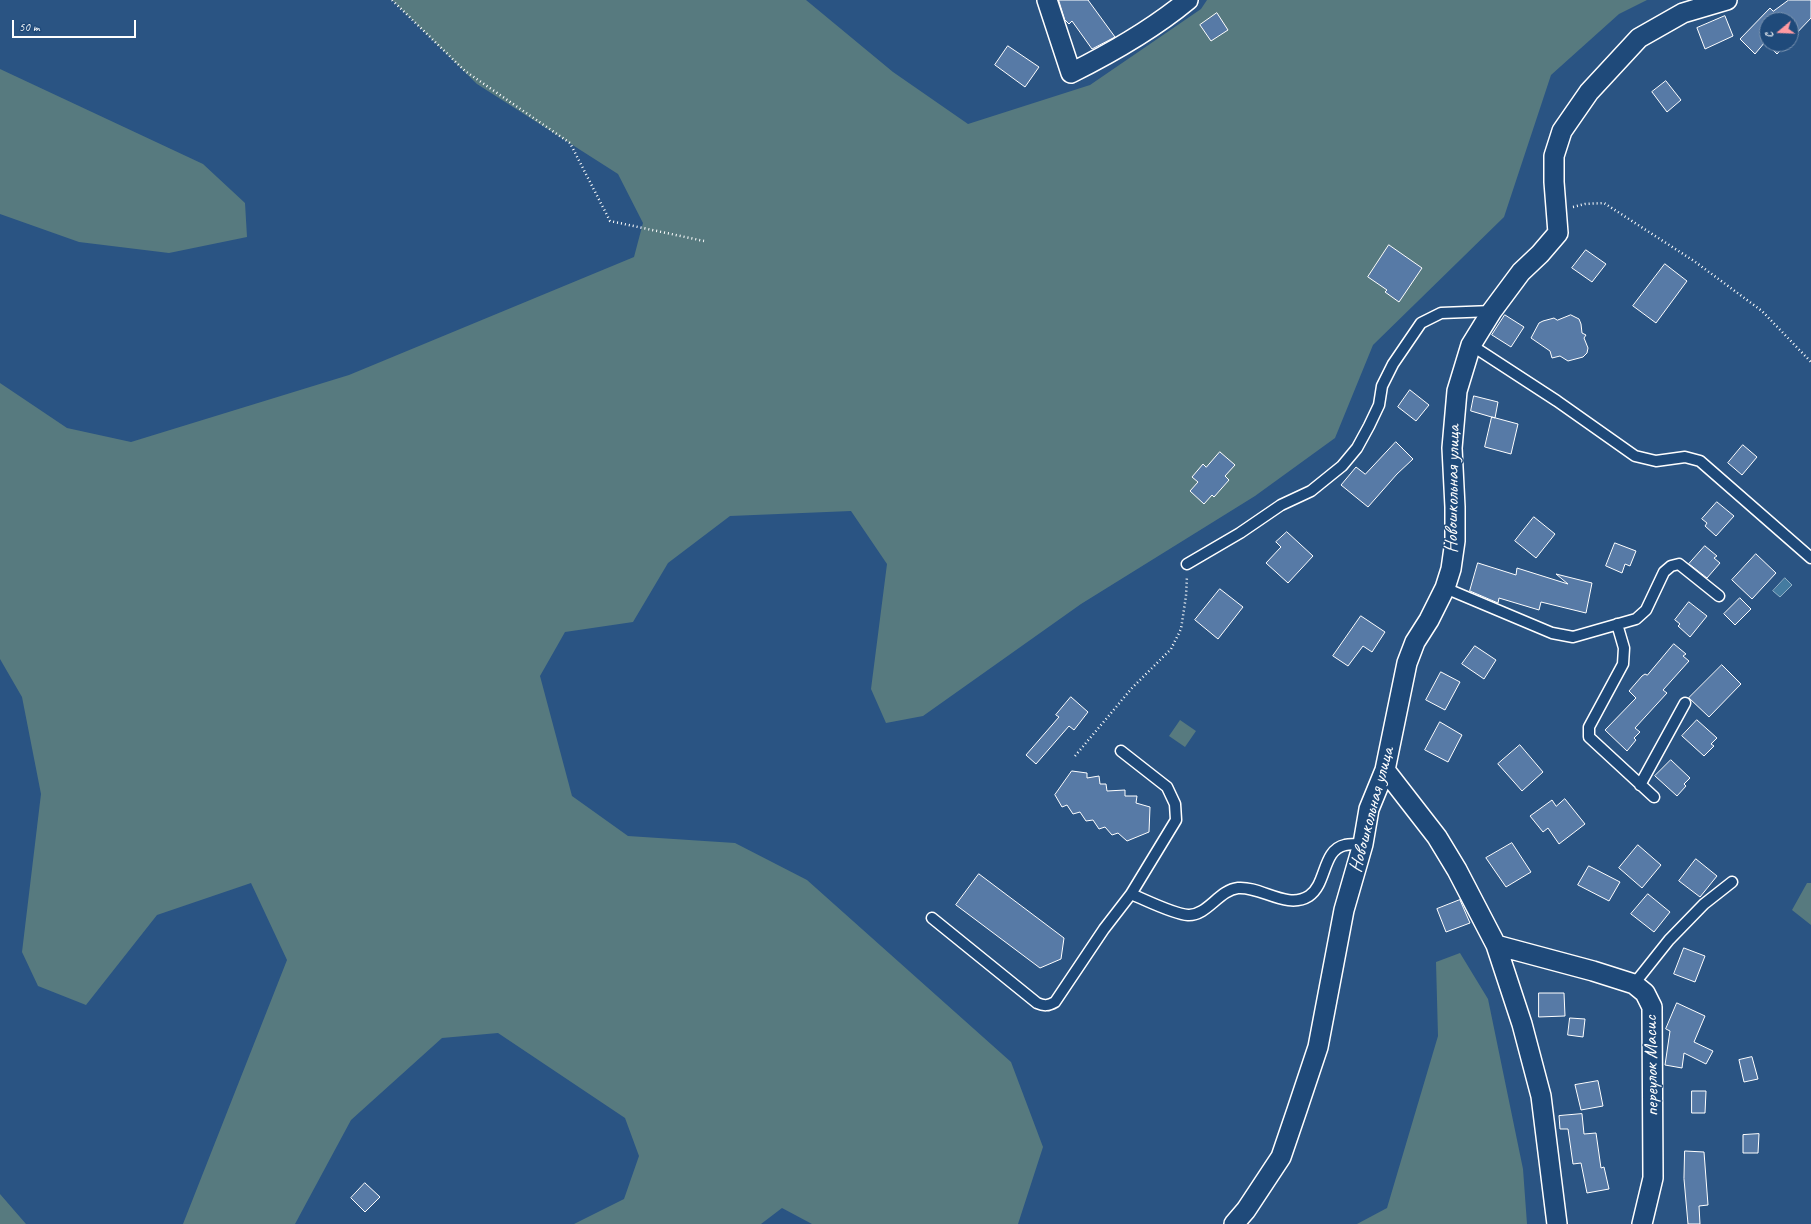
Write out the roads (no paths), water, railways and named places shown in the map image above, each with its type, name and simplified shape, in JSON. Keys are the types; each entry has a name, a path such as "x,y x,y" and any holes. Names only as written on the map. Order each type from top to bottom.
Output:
{"street":[{"path":"1047,0 1071,73 1091,63 1146,30 1170,15 1188,0"},
{"name":"Новошкольная улица","path":"1234,1224 1246,1210 1281,1157 1293,1124 1318,1047 1344,910 1363,844 1369,808 1385,770 1407,663 1415,642 1429,620 1445,588 1451,569 1455,541 1456,507 1452,448 1457,391 1472,345 1492,311 1520,272 1540,254 1558,233 1554,182 1554,156 1562,130 1588,92 1640,38 1683,13 1727,0"},
{"path":"1385,770 1438,837 1496,945 1522,1024 1541,1096 1557,1224"},
{"name":"переулок Масис","path":"1496,945 1593,971 1634,984 1645,993 1652,1007 1653,1178 1642,1224"}],"lane":[{"path":"1187,564 1240,534 1281,505 1311,491 1342,466 1357,448 1370,426 1379,405 1382,386 1393,364 1422,323 1441,313 1492,311"},
{"path":"1472,345 1635,456 1656,461 1685,457 1700,460 1811,558"},
{"path":"1445,588 1552,633 1573,637 1636,619 1646,610 1664,572 1671,566 1679,564 1719,596"},
{"path":"1617,624 1624,648 1623,664 1589,727 1588,737 1654,797"},
{"path":"1640,785 1685,703"},
{"path":"932,918 1037,1003 1044,1006 1055,1002 1104,929 1131,894 1176,820 1175,804 1167,787 1121,751"},
{"path":"1131,894 1180,914 1189,915 1196,914 1230,890 1238,888 1298,900 1309,896 1317,887 1331,855 1336,849 1344,845 1363,844"},
{"path":"1634,984 1669,940 1704,904 1732,882"}],"water":[{"path":"1785,578 1792,585 1780,597 1773,591"}]}
